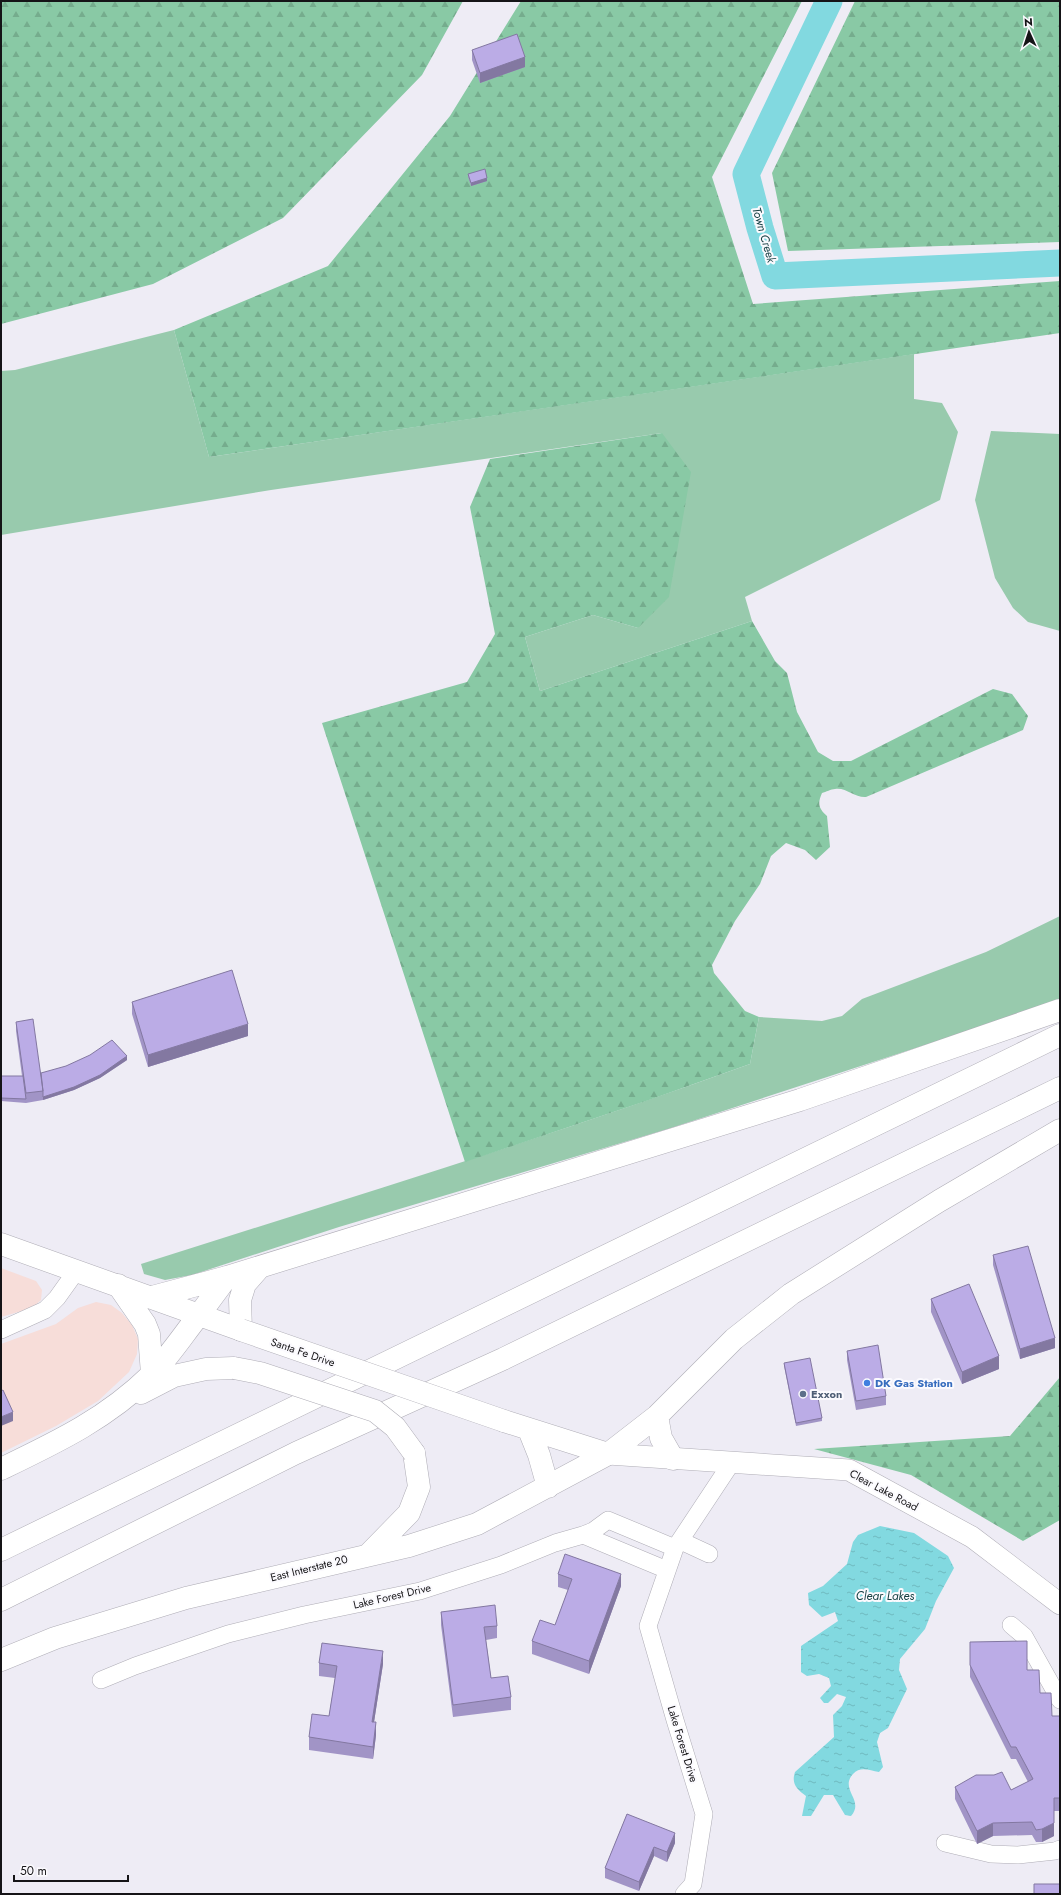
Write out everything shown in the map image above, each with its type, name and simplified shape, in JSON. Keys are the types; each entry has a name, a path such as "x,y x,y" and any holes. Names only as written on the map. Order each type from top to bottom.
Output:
{"main road":[{"path":"152,1297 260,1267 800,1100 1060,1010"},
{"path":"1,1550 1060,1035"},
{"path":"1,1600 296,1453 503,1360 1060,1088"},
{"name":"East Interstate 20","path":"1,1660 55,1638 179,1601 369,1554 409,1546 477,1524 608,1454 657,1416 734,1339 791,1294 939,1201 1060,1130"},
{"name":"Santa Fe Drive","path":"1,1244 77,1270 240,1330 529,1430 608,1454"},
{"path":"240,1330 240,1300 245,1284 260,1267"},
{"path":"117,1406 152,1374 227,1277"},
{"path":"118,1285 145,1324 149,1334 152,1374"},
{"path":"1,1469 76,1432 117,1406 174,1376 206,1369 234,1368 260,1373 375,1411 395,1427 414,1452 419,1487 409,1513 369,1554"},
{"path":"657,1416 661,1438 673,1459"},
{"path":"529,1430 539,1455 548,1487"}],"street":[{"path":"1,1330 45,1310 58,1298 77,1270"},
{"name":"Clear Lake Road","path":"608,1454 849,1470 972,1537 1060,1604"},
{"name":"Lake Forest Drive","path":"684,1894 693,1884 704,1814 674,1720 648,1626 667,1570 678,1544 732,1462"},
{"name":"Lake Forest Drive","path":"101,1680 135,1666 228,1634 304,1615 420,1590 501,1565 555,1543 583,1536 594,1531 608,1520 678,1544"},
{"path":"583,1536 667,1570"},
{"path":"678,1544 709,1554"},
{"path":"1011,1625 1024,1636 1060,1700"},
{"path":"945,1843 991,1854 1018,1855 1055,1851 1060,1849"}],"shaded area":[{"path":"1,1268 36,1281 42,1290 41,1300 32,1308 1,1317"},
{"path":"96,1302 111,1305 122,1313 132,1325 138,1339 137,1354 129,1372 98,1401 56,1426 1,1453 1,1344 56,1324 78,1308"}],"green space":[{"path":"1,1 463,1 422,75 283,218 153,284 1,324"},
{"path":"521,1 802,1 712,177 753,304 1060,281 1060,333 209,457 174,330 328,266 450,116"},
{"path":"855,1 1060,1 1060,242 788,251 772,173"},
{"path":"174,330 209,457 914,354 914,399 942,403 958,432 940,500 745,597 752,621 540,691 525,637 593,615 638,628 662,433 271,490 1,535 1,371 15,370"},
{"path":"991,431 1060,434 1060,631 1028,622 1013,608 995,578 975,500"},
{"path":"662,433 691,472 669,597 638,628 593,615 525,637 540,691 752,621 775,661 787,673 797,712 818,752 833,761 851,761 993,689 1012,694 1028,716 1023,730 866,797 858,796 839,789 832,789 822,793 819,803 822,811 827,816 830,847 816,860 805,850 786,843 771,856 760,884 735,921 712,965 714,973 745,1011 759,1017 750,1064 649,1100 465,1162 322,723 467,682 495,634 470,507 490,459"},
{"path":"1060,916 1060,1001 668,1129 339,1227 192,1275 165,1280 144,1274 141,1264 523,1142 750,1064 759,1017 822,1021 842,1016 862,999 986,952"},
{"path":"1060,1377 1060,1520 1023,1541 911,1475 814,1449 1010,1436"}],"water":[{"name":"Clear Lakes","path":"880,1526 914,1533 948,1556 954,1568 936,1601 925,1629 900,1659 899,1670 907,1689 888,1728 880,1733 877,1742 883,1767 879,1772 862,1769 859,1770 853,1774 849,1780 850,1790 855,1805 855,1810 851,1816 845,1815 833,1795 824,1795 811,1816 802,1816 806,1796 794,1783 795,1772 834,1737 833,1715 842,1706 846,1697 837,1694 828,1703 824,1703 820,1698 831,1686 829,1678 819,1674 807,1676 801,1672 801,1646 838,1621 835,1612 822,1617 809,1605 808,1593 823,1586 847,1564 853,1542 858,1535"}],"building":[{"path":"517,34 525,57 480,73 472,50"},
{"path":"485,169 487,178 471,183 468,174"},
{"path":"232,970 248,1024 148,1055 132,1002"},
{"path":"33,1019 43,1091 26,1093 16,1022"},
{"path":"112,1040 127,1056 100,1075 74,1087 43,1097 41,1073 66,1066 90,1055"},
{"path":"1,1076 23,1076 26,1099 1,1098"},
{"path":"1028,1246 1055,1338 1020,1349 993,1255"},
{"path":"969,1284 999,1356 962,1372 931,1299"},
{"name":"DK Gas Station","path":"878,1345 886,1396 856,1401 847,1351"},
{"name":"Exxon","path":"810,1358 822,1418 796,1423 784,1363"},
{"path":"3,1390 13,1412 1,1417 1,1391"},
{"path":"565,1554 621,1574 589,1661 532,1641 540,1620 555,1625 572,1579 558,1574"},
{"path":"495,1605 497,1626 484,1627 491,1678 508,1676 511,1697 453,1705 441,1612"},
{"path":"1027,1641 1027,1670 1039,1670 1040,1693 1051,1693 1052,1716 1060,1716 1060,1798 1054,1798 1054,1823 1042,1829 1036,1830 1032,1822 993,1823 977,1831 955,1787 976,1775 994,1775 1002,1772 1011,1790 1033,1779 1016,1747 1011,1747 970,1665 970,1642"},
{"path":"322,1643 383,1651 372,1722 376,1722 373,1747 309,1737 312,1714 329,1716 337,1666 319,1663"},
{"path":"627,1814 675,1833 667,1852 654,1847 639,1882 605,1868"},
{"path":"1034,1884 1060,1884 1060,1894 1034,1894"}],"waterway":[{"name":"Town Creek","path":"829,1 746,174 760,228 775,276 1060,263"}],"place":[{"name":"DK Gas Station","path":"867,1383"},
{"name":"Exxon","path":"803,1394"}]}
